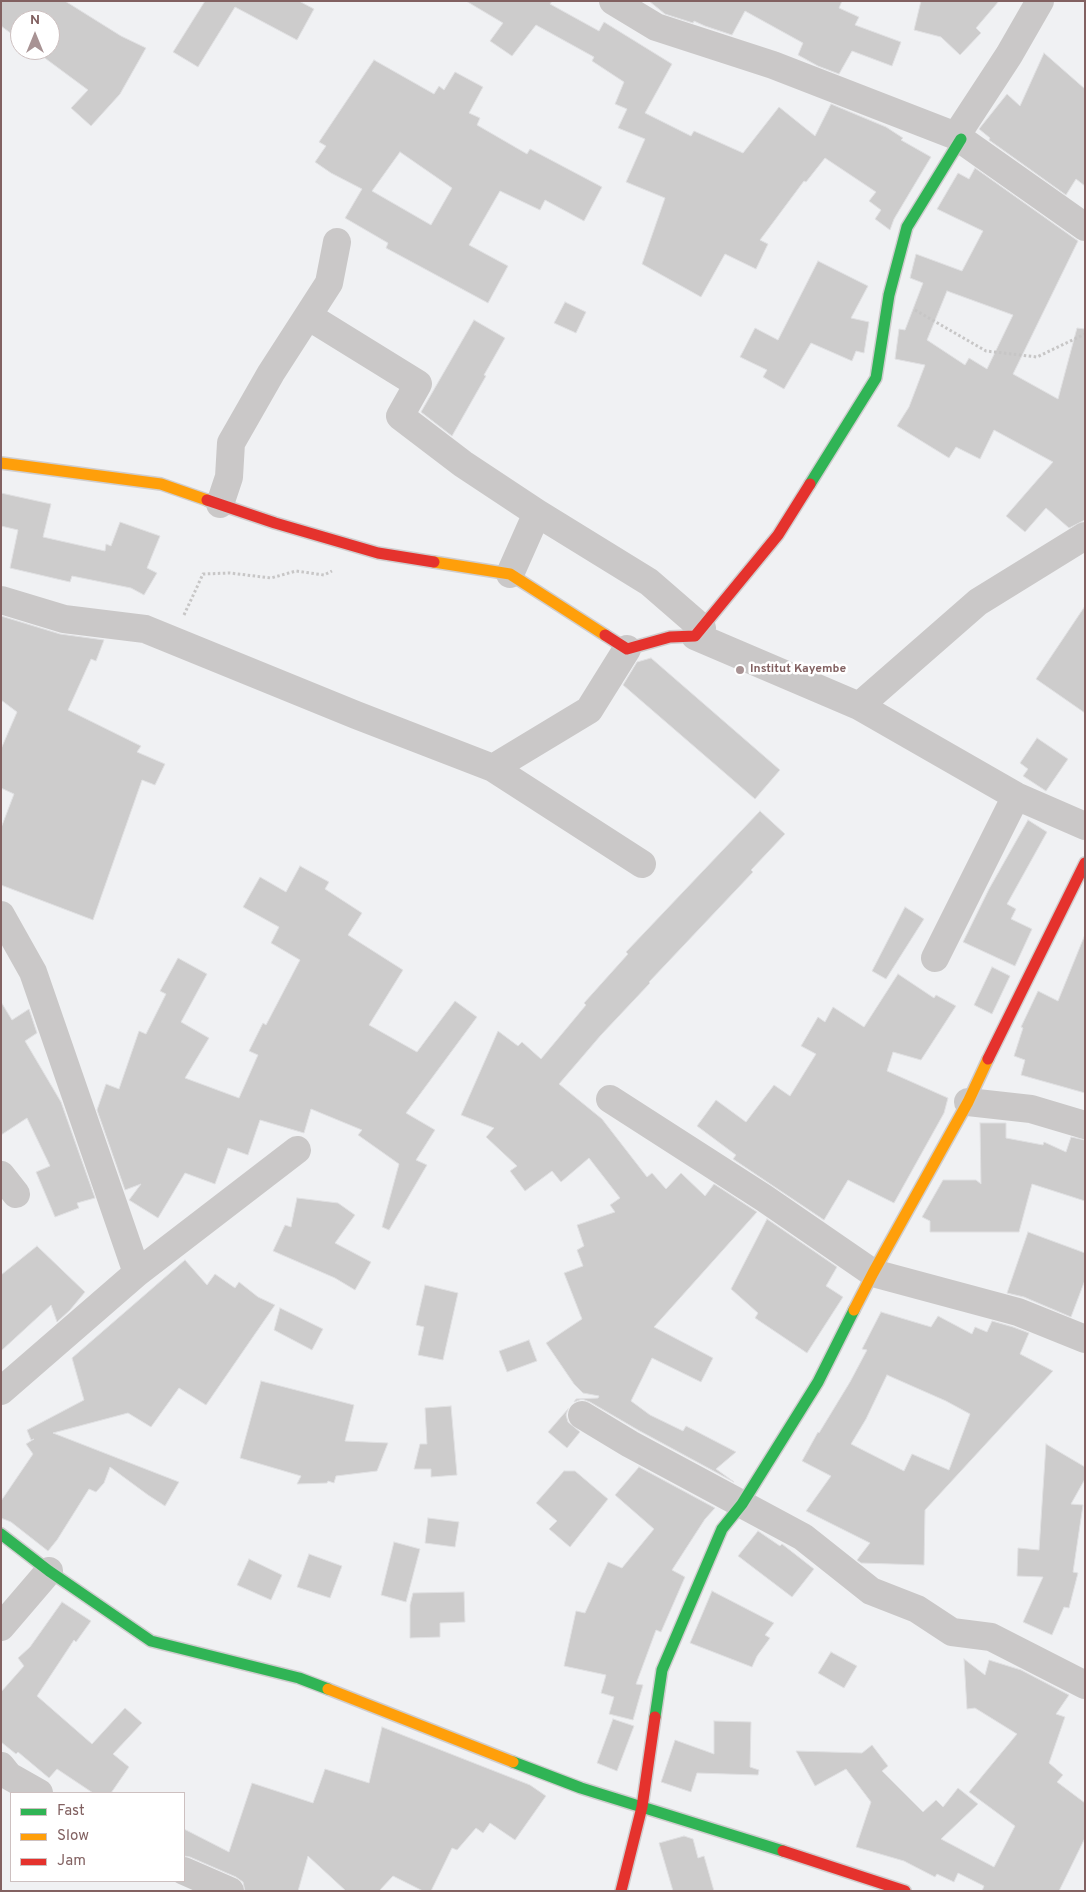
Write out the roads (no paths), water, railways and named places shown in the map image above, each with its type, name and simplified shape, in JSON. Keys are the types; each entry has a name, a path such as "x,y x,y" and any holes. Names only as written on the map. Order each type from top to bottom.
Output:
{"street":[{"path":"613,1 656,27 773,65 958,137 1085,227"},
{"path":"492,768 589,710 627,649 670,637 699,632 778,535 876,378 889,295 907,227 958,137 1040,1"},
{"path":"220,504 229,477 231,443 271,373 329,283 338,242"},
{"path":"308,316 418,384 400,416 463,464 537,513 649,582 699,632 859,706 1016,796 1085,826"},
{"path":"1,463 161,484 378,553 510,574 627,649"},
{"path":"510,574 537,513"},
{"path":"859,706 978,602 1085,536"},
{"path":"1,600 64,619 145,629 492,768 642,864"},
{"path":"935,958 1016,796"},
{"path":"621,1891 642,1807 662,1670 722,1529 742,1504 818,1382 874,1273 968,1102 1015,1002 1085,863"},
{"path":"5,931 33,972 137,1273"},
{"path":"610,1099 764,1198 874,1273 1018,1312 1085,1339"},
{"path":"968,1102 1031,1109 1085,1125"},
{"path":"1,1391 137,1273 297,1150"},
{"path":"582,1415 630,1444 803,1537 870,1591 917,1609 952,1632 991,1637 1085,1685"},
{"path":"1,1534 49,1571 151,1641 299,1678 581,1788 836,1866 905,1891"},
{"path":"1,1627 49,1571"},
{"path":"1,1766 10,1776 37,1792"},
{"path":"185,1871 230,1891"}],"place":[{"name":"Institut Kayembe","path":"740,670"}]}
